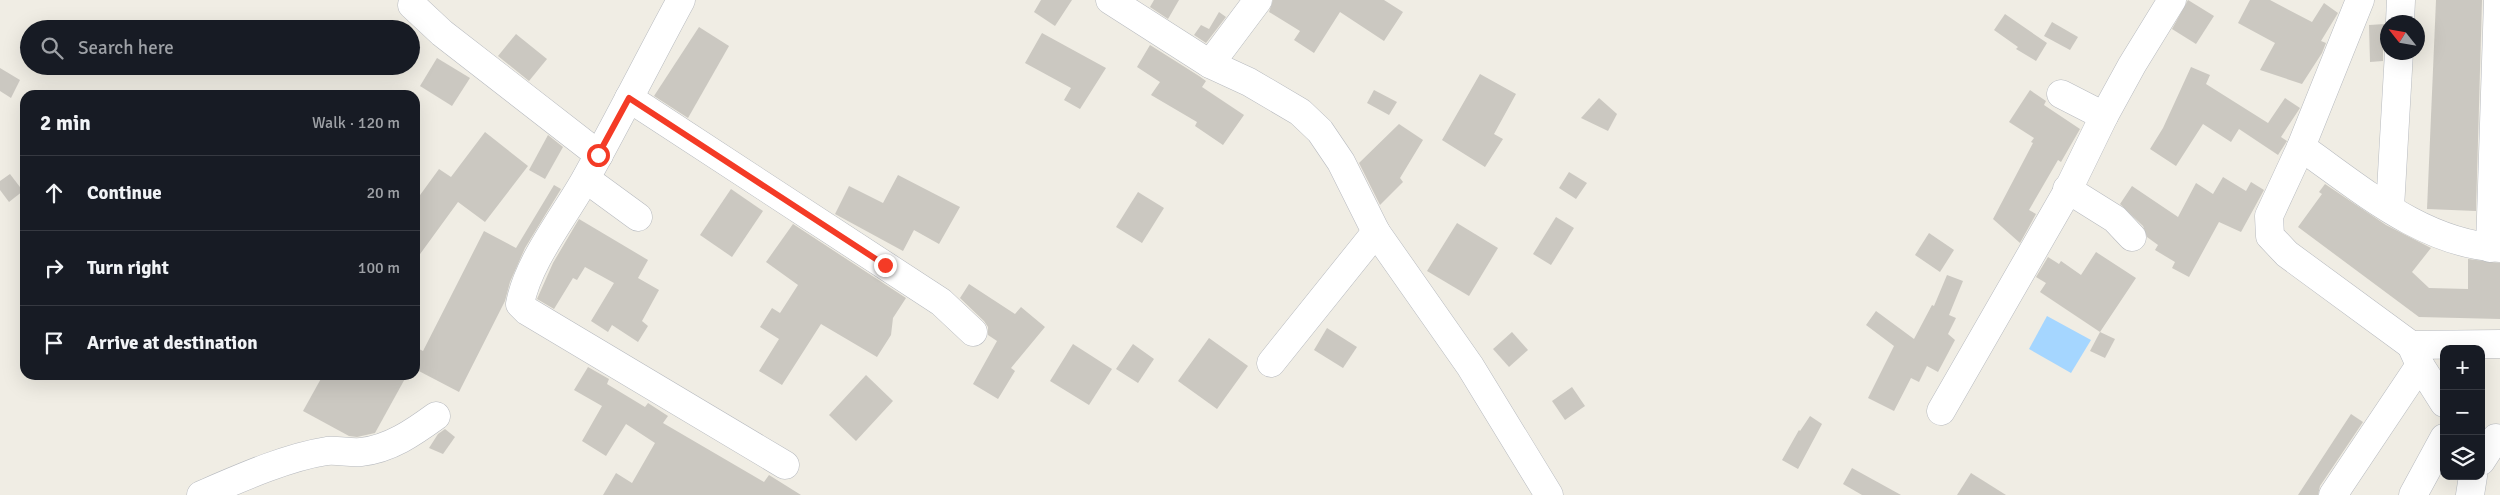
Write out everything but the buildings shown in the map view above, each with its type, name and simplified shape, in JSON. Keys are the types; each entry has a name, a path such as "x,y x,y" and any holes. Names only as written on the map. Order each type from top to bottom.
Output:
{"street":[{"path":"681,0 586,179 553,230 522,291 520,304 527,312 785,465"},
{"path":"1110,0 1210,64 1249,82 1300,112 1320,131 1340,162 1376,232 1470,366 1549,495"},
{"path":"1210,64 1258,0"},
{"path":"1941,411 2067,189 2104,116 2172,0"},
{"path":"2360,0 2301,147 2268,216 2270,236 2287,254 2416,355 2440,396"},
{"path":"2401,15 2402,0"},
{"path":"2301,147 2390,208 2432,232 2495,248 2498,0"},
{"path":"412,5 447,37 598,155"},
{"path":"2390,208 2398,60"},
{"path":"2061,94 2104,116"},
{"path":"629,98 941,302 973,332"},
{"path":"586,179 638,217"},
{"path":"2067,189 2114,219 2132,236"},
{"path":"1271,362 1376,232"},
{"path":"2416,355 2500,344"},
{"path":"2333,495 2416,355"},
{"path":"201,495 256,471 319,453 327,451 363,452 406,438 436,416"},
{"path":"2485,452 2492,436"},
{"path":"2413,495 2440,445"},
{"path":"2470,495 2472,480"}],"water":[{"path":"2047,316 2091,340 2071,373 2029,349"}],"route":[{"path":"598,155 629,98 885,265"}]}
